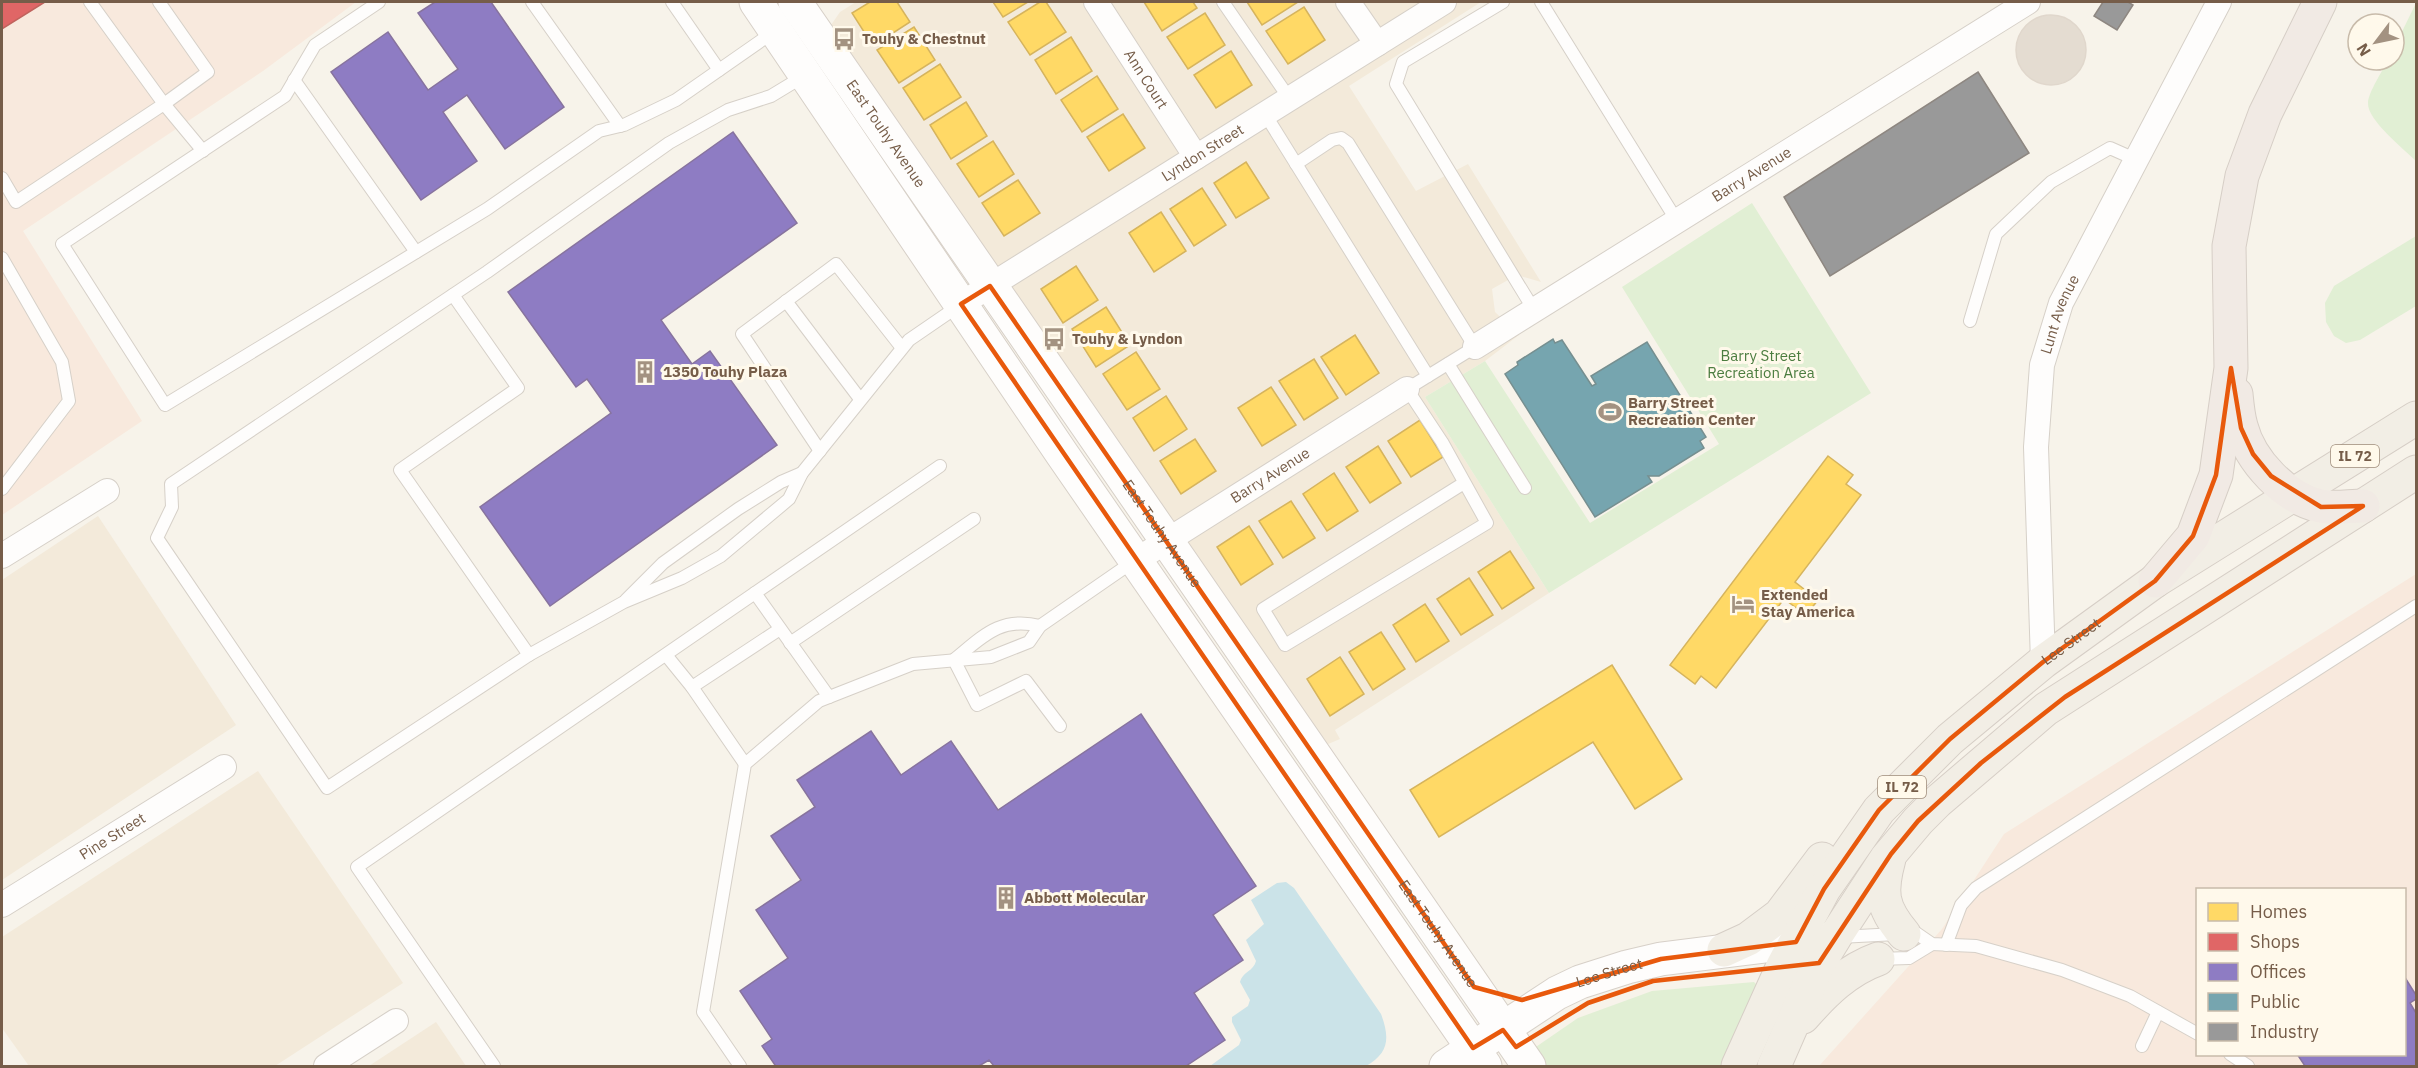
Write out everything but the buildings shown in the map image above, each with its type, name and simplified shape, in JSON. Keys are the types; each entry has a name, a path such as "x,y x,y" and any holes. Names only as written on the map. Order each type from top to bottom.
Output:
{"highway":[{"path":"2320,2 2265,114 2242,176 2229,246 2231,368 2241,428 2253,454 2271,476 2294,495 2321,507 2362,506"},
{"path":"2155,582 2193,536 2204,510 2216,475 2231,368"}],"main road":[{"path":"756,2 1134,561 1482,1060"},
{"name":"East Touhy Avenue","path":"807,5 990,286 1516,1048"},
{"name":"Lee Street","path":"1818,955 1824,889 1879,810 1950,739 2043,662 2155,582 2416,418"},
{"name":"IL 72","path":"1738,1066 1891,854 1936,802 2046,709 2416,472"},
{"path":"1724,950 1748,939 1780,915 1810,873 1851,824 1879,810"},
{"path":"1891,854 1883,881 1883,898 1892,920 1918,939"},
{"name":"Lee Street","path":"1516,1048 1557,993 1580,982 1628,967 1661,959 1724,950 1818,955"},
{"name":"Lee Street","path":"1446,1066 1482,1060 1516,1048 1562,1016 1588,1003 1653,981 1818,955"},
{"name":"IL 72","path":"1774,1066 1818,955"},
{"path":"1788,1034 1825,993 1862,964 1878,960"},
{"path":"1474,987 1522,1000 1557,993"}],"street":[{"name":"Ann Court","path":"1096,2 1196,157"},
{"path":"1348,2 1377,44"},
{"name":"Lyndon Street","path":"961,304 1443,2"},
{"name":"Lunt Avenue","path":"2043,662 2036,447 2037,405 2042,365 2061,303 2219,2"},
{"name":"Barry Avenue","path":"1475,347 2021,3"},
{"path":"776,30 807,5"},
{"name":"Barry Avenue","path":"1134,561 1407,389"},
{"path":"2,556 107,491"},
{"name":"Pine Street","path":"2,905 224,767"},
{"path":"326,1066 396,1022"}],"lane":[{"path":"90,2 164,104 203,151"},
{"path":"2,178 16,202 164,104 208,72 159,2"},
{"path":"379,2 315,45 285,96 62,244 165,405 487,209 599,131 620,126 676,100 776,30"},
{"path":"532,2 620,126"},
{"path":"672,2 719,70"},
{"path":"1223,2 1289,99"},
{"path":"1503,2 1403,62 1396,84 1534,310"},
{"path":"1541,2 1677,221"},
{"path":"806,74 771,96 728,110 669,143 453,294 171,483 171,507 157,538 327,788 529,655 624,602 682,578 721,556 789,499 802,473 909,340 961,304"},
{"path":"294,80 416,252"},
{"path":"1265,114 1428,376"},
{"path":"1296,164 1332,140 1341,138 1348,143 1475,347 1407,389 1442,442 1487,523 1285,645 1263,609 1464,483"},
{"path":"1970,321 1996,234 2051,182 2110,148 2137,160"},
{"path":"2,258 62,362 69,401 2,489"},
{"path":"820,451 742,334 836,264 902,348"},
{"path":"453,294 518,388 400,470 529,655"},
{"path":"786,301 860,399"},
{"path":"1448,364 1525,488"},
{"path":"494,1066 357,867 940,466"},
{"path":"624,602 663,562 746,504 781,482 802,473"},
{"path":"790,643 974,519"},
{"path":"740,1066 703,1012 745,764 819,701 913,664 991,657 1029,642 1040,626 1134,561"},
{"path":"755,594 829,697"},
{"path":"1946,945 1961,905 1976,888 2416,606"},
{"path":"954,660 991,630 1022,621 1040,626"},
{"path":"692,687 780,629"},
{"path":"666,655 692,687 745,764"},
{"path":"954,660 977,705 1026,681 1060,726"},
{"path":"1818,955 1878,960 1909,958 1918,939"},
{"path":"1818,955 1918,939 1946,945 1976,946 2062,970 2130,996 2196,1033"},
{"path":"2142,1046 2158,1012"},
{"path":"2233,1056 2248,1066"}],"highlighted area":[{"path":"990,286 1474,987 1522,1000 1661,959 1796,942 1824,889 1879,810 1950,739 2043,662 2155,581 2193,536 2216,475 2231,368 2241,428 2253,454 2271,476 2321,507 2363,506 2065,697 1981,763 1918,821 1891,854 1819,963 1653,981 1588,1003 1516,1047 1503,1030 1473,1048 961,304"}],"shaded area":[{"path":"2,2 356,2 263,71 23,231 142,421 2,515"},
{"path":"856,2 1481,2 1349,86 1416,191 1468,164 1541,282 1517,275 1492,289 1495,312 1519,335 1485,361 1425,397 1549,593 1335,730 1340,739 1321,747 832,38 831,25 840,12"},
{"path":"98,516 236,725 2,880 2,580"},
{"path":"2416,574 2416,1066 1819,1066 1942,929 2004,834"},
{"path":"258,771 403,983 275,1066 29,1066 2,1028 2,937"},
{"path":"436,1022 466,1066 369,1066"}],"green space":[{"path":"2416,3 2416,161 2380,126 2369,110 2368,103 2382,72 2406,72 2406,23"},
{"name":"Barry Street Recreation Area","path":"1752,203 1871,393 1549,593 1425,397 1485,361 1590,523 1719,444 1622,287"},
{"path":"2416,236 2416,306 2360,340 2346,343 2334,336 2326,322 2325,303 2334,286"},
{"path":"1754,982 1758,986 1722,1066 1541,1066 1530,1051 1578,1018 1652,991"}],"water":[{"path":"1286,882 1294,888 1381,1014 1386,1030 1386,1044 1379,1056 1366,1066 1210,1066 1239,1045 1241,1040 1232,1022 1232,1017 1248,1006 1250,1000 1240,982 1256,961 1246,940 1264,924 1251,900 1277,883"}],"place":[{"name":"Touhy & Chestnut","path":"844,39"},
{"name":"Touhy & Lyndon","path":"1054,339"},
{"name":"1350 Touhy Plaza","path":"645,372"},
{"name":"Barry Street Recreation Center","path":"1610,412"},
{"name":"Extended Stay America","path":"1743,604"},
{"name":"Abbott Molecular","path":"1006,898"}]}
